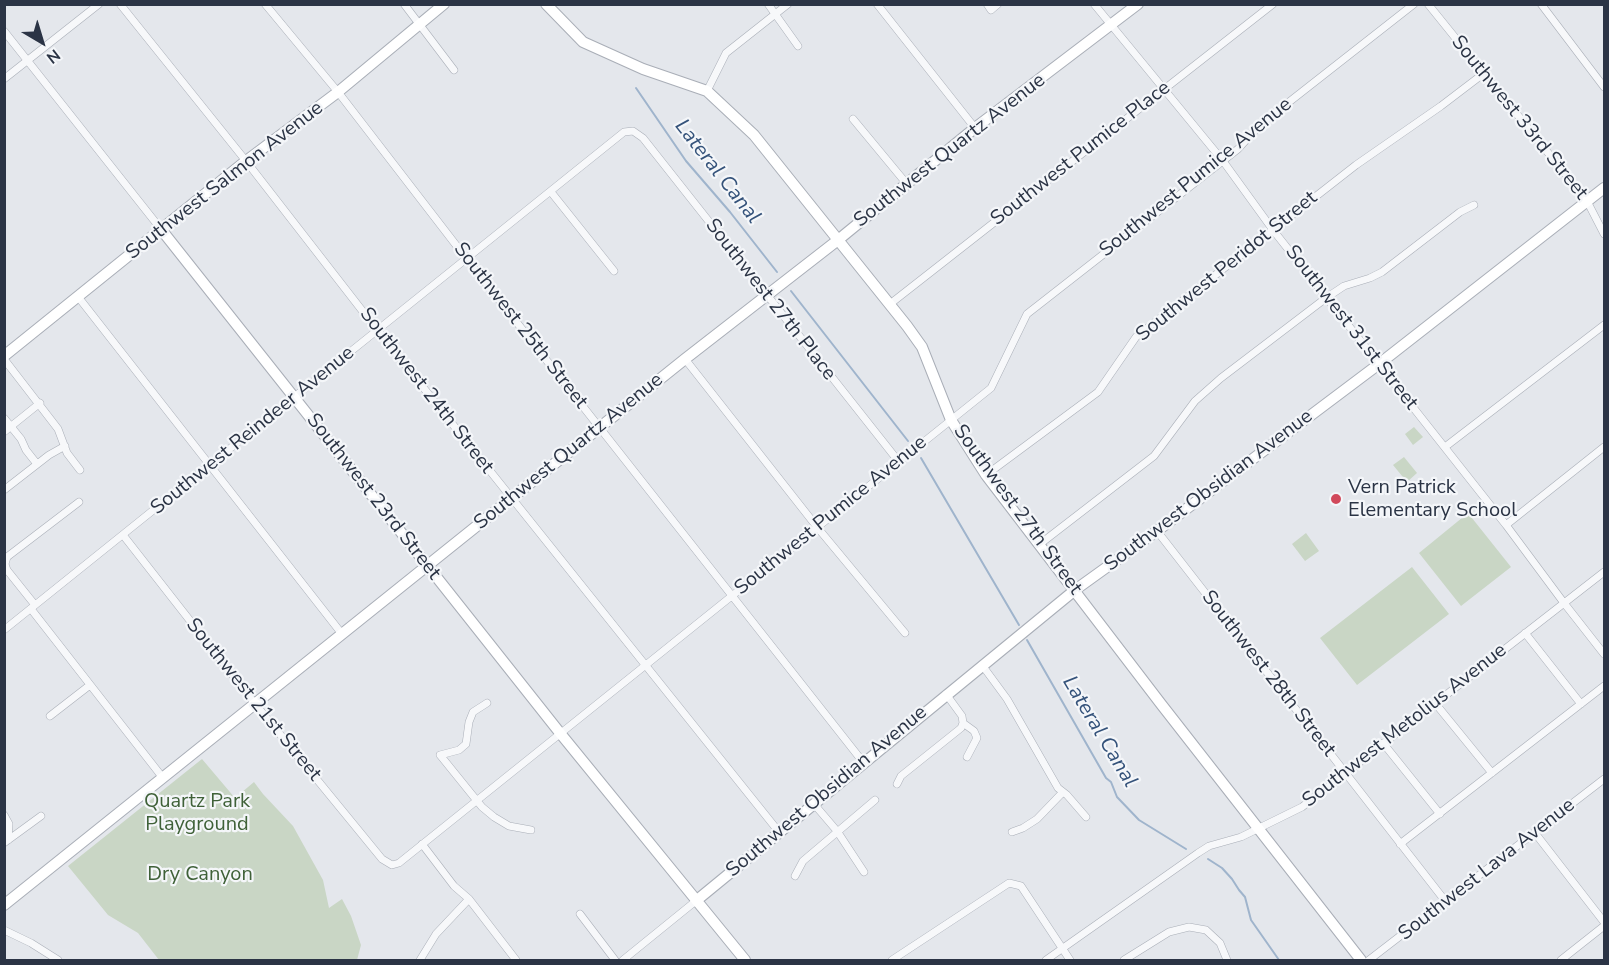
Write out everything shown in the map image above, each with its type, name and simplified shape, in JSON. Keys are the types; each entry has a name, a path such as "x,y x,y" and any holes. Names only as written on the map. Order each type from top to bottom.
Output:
{"street":[{"path":"4,79 99,4"},
{"name":"Southwest 24th Street","path":"120,4 779,832"},
{"name":"Southwest 25th Street","path":"265,4 338,92 863,762"},
{"path":"404,4 454,70"},
{"name":"Southwest Salmon Avenue","path":"4,357 160,228 338,92 444,4"},
{"name":"Southwest 27th Street","path":"546,4 583,42 644,69 707,91 754,135 922,347 951,420 986,475 1361,960"},
{"path":"768,4 798,46"},
{"path":"707,91 726,53 788,4"},
{"path":"877,4 975,128"},
{"name":"Southwest 31st Street","path":"1094,4 1223,161 1273,230 1605,654"},
{"name":"Southwest Quartz Avenue","path":"4,905 256,705 685,358 838,240 975,128 1138,4"},
{"name":"Southwest Pumice Place","path":"890,304 1273,4"},
{"name":"Southwest Pumice Avenue","path":"386,863 392,865 399,863 991,388 1027,314 1238,149 1261,124 1414,4"},
{"name":"Southwest 33rd Street","path":"1428,4 1587,201 1605,234"},
{"path":"1541,4 1605,87"},
{"name":"Southwest 23rd Street","path":"4,30 560,733 745,960"},
{"name":"Southwest Peridot Street","path":"986,475 1098,392 1136,337 1356,165 1483,74"},
{"path":"853,119 906,183"},
{"name":"Southwest Reindeer Avenue","path":"4,630 624,132 633,131 643,138"},
{"name":"Southwest 27th Place","path":"643,138 899,462"},
{"name":"Southwest Obsidian Avenue","path":"623,960 1075,590 1379,364 1605,188"},
{"path":"551,192 615,271"},
{"path":"1040,544 1154,456 1195,401 1221,378 1326,298 1344,286 1382,272 1460,212 1474,205"},
{"path":"79,297 342,634"},
{"path":"1445,447 1605,325"},
{"path":"4,357 58,429 67,453 80,470"},
{"path":"685,358 817,527 905,633"},
{"path":"8,429 40,404"},
{"path":"4,418 8,429 21,439 37,464"},
{"path":"5,488 65,446"},
{"path":"1506,525 1605,447"},
{"path":"79,502 7,558 5,564 7,570 90,685 163,778"},
{"name":"Southwest 28th Street","path":"1157,531 1446,902"},
{"name":"Southwest 21st Street","path":"123,535 256,705 386,863"},
{"name":"Southwest Metolius Avenue","path":"1046,960 1209,846 1241,837 1302,807 1605,572"},
{"path":"1525,633 1581,704"},
{"path":"982,665 1007,699 1058,788 1086,817"},
{"path":"50,716 90,685"},
{"path":"1400,844 1605,686"},
{"path":"897,784 902,776 961,728 962,716 946,694"},
{"path":"1436,702 1492,773"},
{"path":"487,703 473,712 466,744 459,750 440,755 494,817 509,826 531,830"},
{"path":"963,723 974,731 976,738 967,758"},
{"path":"1383,743 1440,814"},
{"name":"Southwest Lava Avenue","path":"1369,960 1605,779"},
{"path":"1012,832 1037,819 1064,792"},
{"path":"795,876 804,861 875,800"},
{"path":"814,804 837,831 864,872"},
{"path":"4,815 9,824 6,842"},
{"path":"6,842 41,816"},
{"path":"1535,834 1605,924 1561,960"},
{"path":"422,844 454,885 469,899 516,960"},
{"path":"892,960 1010,883 1021,886 1070,960"},
{"path":"420,960 436,934 469,899"},
{"path":"580,914 615,960"},
{"path":"1124,960 1169,932 1189,927 1206,930 1220,943 1225,960"},
{"path":"4,930 58,960"}],"green space":[{"path":"1414,427 1423,437 1413,445 1405,434"},
{"path":"1404,457 1417,473 1407,482 1393,465"},
{"path":"1468,513 1511,567 1461,606 1419,553"},
{"path":"1306,533 1319,551 1305,561 1292,544"},
{"path":"1412,567 1449,614 1357,685 1320,638"},
{"name":"Dry Canyon","path":"202,759 235,798 254,782 293,826 323,880 329,908 342,899 351,916 361,945 357,960 159,960 138,933 108,915 68,866"}],"waterway":[{"name":"Lateral Canal","path":"636,88 686,161 777,272"},
{"name":"Lateral Canal","path":"791,291 908,441"},
{"name":"Lateral Canal","path":"921,458 1019,625"},
{"name":"Lateral Canal","path":"1027,640 1106,778 1111,782 1117,797 1139,820 1186,849"},
{"name":"Lateral Canal","path":"1208,859 1222,868 1245,897 1251,920 1279,960"}],"place":[{"name":"Vern Patrick Elementary School","path":"1336,499"}],"park label":[{"name":"Quartz Park Playground","path":"197,814"}]}
